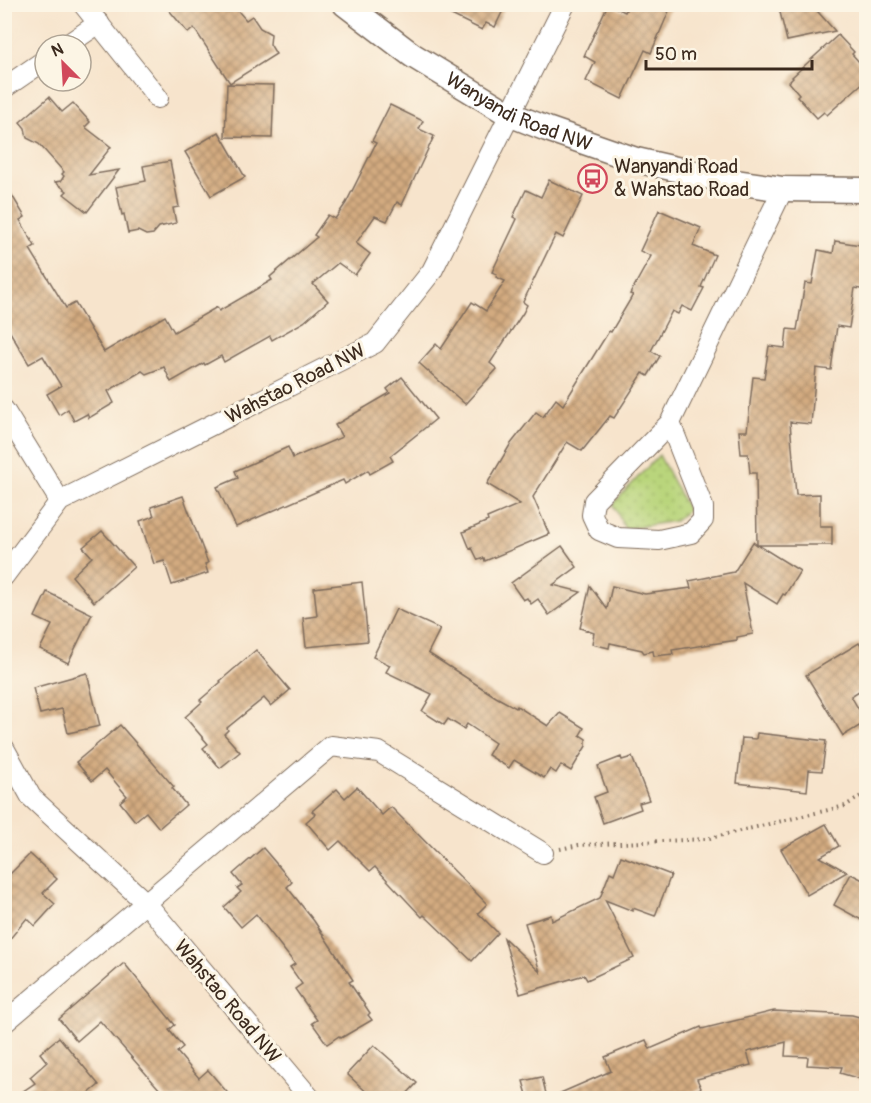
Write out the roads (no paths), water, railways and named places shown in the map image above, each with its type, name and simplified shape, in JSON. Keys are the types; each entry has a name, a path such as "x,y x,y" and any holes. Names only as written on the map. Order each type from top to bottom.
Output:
{"street":[{"path":"83,4 158,98"},
{"name":"Wanyandi Road NW","path":"345,4 412,55 509,114 636,160 729,181 783,189 867,190"},
{"name":"Wahstao Road NW","path":"4,576 60,501 375,344 432,271 565,4"},
{"path":"84,33 99,23"},
{"path":"4,88 33,68"},
{"path":"670,423 703,507 704,520 691,533 659,540 618,538 599,530 591,515 594,501 670,423 783,189"},
{"path":"4,410 60,501"},
{"path":"4,1023 331,746 379,752 543,853"},
{"name":"Wahstao Road NW","path":"4,748 31,797 146,903 310,1098"}],"place":[{"name":"Wanyandi Road & Wahstao Road","path":"593,178"}]}
